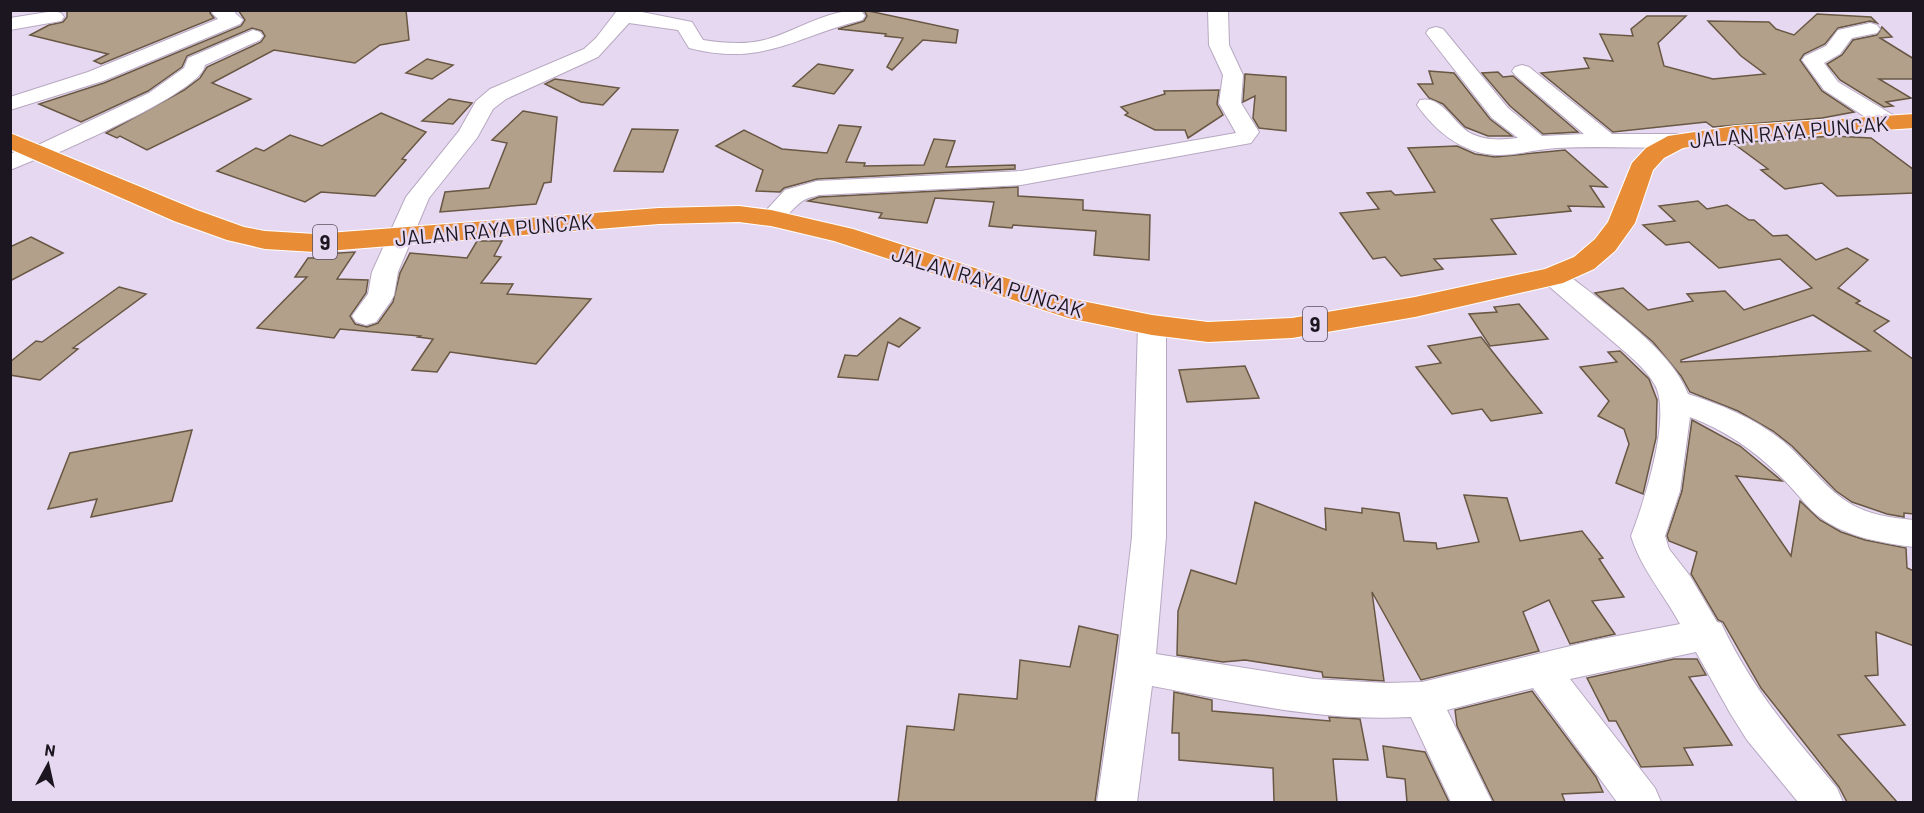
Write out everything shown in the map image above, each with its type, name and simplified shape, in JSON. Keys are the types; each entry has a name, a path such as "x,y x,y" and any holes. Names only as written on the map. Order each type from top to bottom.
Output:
{"highway":[{"name":"JALAN RAYA PUNCAK","path":"10,140 184,214 237,234 265,240 315,243 659,216 740,214 771,218 843,236 1068,308 1152,326 1208,332 1292,328 1415,307 1553,276 1584,263 1605,245 1621,223 1641,168 1655,153 1677,141 1735,133 1902,122"}],"street":[{"path":"10,104 72,87 233,20 222,14 227,10"},
{"path":"771,218 794,195 817,188 880,183 1012,179 1243,138 1248,132 1230,103 1233,75 1219,45 1218,10"},
{"path":"366,316 381,295 385,272 418,197 469,133 484,106 498,94 591,53 603,44 628,13 685,26 699,45 738,47 766,46 820,24 855,16"},
{"path":"10,24 54,17"},
{"path":"1870,29 1851,30 1844,33 1827,54 1812,60 1831,87 1902,122"},
{"path":"1436,33 1500,113 1536,142"},
{"path":"10,163 157,98 194,71 195,62 253,36"},
{"path":"1522,71 1605,140"},
{"path":"1428,105 1450,129 1477,145 1496,149 1536,142 1677,141"},
{"path":"1553,276 1652,360 1669,383 1675,400 1675,420 1666,482 1648,536 1654,555 1678,586 1708,634 1743,701 1761,727 1823,802"},
{"path":"1117,802 1136,667 1149,537 1152,326"},
{"path":"1675,400 1712,411 1751,434 1799,475 1826,504 1838,513 1872,527 1914,534"},
{"path":"1136,667 1287,693 1398,701 1422,699 1591,657 1708,634"},
{"path":"1541,670 1641,802"},
{"path":"1422,699 1472,802"}],"building":[{"path":"67,10 211,10 210,13 214,18 101,64 94,61 108,54 30,35 49,25 63,22 67,17"},
{"path":"238,10 406,10 409,40 380,45 355,63 274,50 212,83 251,99 147,150 120,136 117,138 106,133 184,90 200,78 207,67 261,42 265,36 262,31 252,28 187,56 182,67 148,91 81,122 39,104 104,83 241,26 245,20"},
{"path":"864,10 958,30 956,43 923,40 892,70 887,67 903,38 838,29 864,21 867,16"},
{"path":"1817,14 1871,17 1877,23 1870,21 1838,28 1825,44 1804,54 1800,60 1822,91 1854,112 1822,118 1713,127 1706,122 1613,132 1541,73 1589,68 1584,58 1613,61 1600,34 1633,36 1631,29 1647,16 1686,16 1658,43 1664,66 1713,79 1765,74 1741,56 1708,21 1769,22 1776,29 1794,35"},
{"path":"1882,27 1892,37 1880,38 1914,59 1914,79 1879,79 1911,98 1886,102 1893,106 1884,107 1840,80 1827,64 1842,55 1853,40 1877,35"},
{"path":"427,59 453,65 432,79 406,73"},
{"path":"818,64 853,70 834,94 793,86"},
{"path":"1429,71 1454,73 1490,119 1512,136 1488,136 1465,127 1443,104 1429,98 1418,84 1433,84"},
{"path":"1498,72 1503,77 1513,76 1578,132 1543,134 1510,106 1482,73"},
{"path":"1245,74 1286,77 1286,131 1259,128 1253,118 1255,96 1243,102"},
{"path":"555,79 619,88 603,105 581,102 545,84"},
{"path":"1219,90 1217,104 1223,115 1188,138 1185,130 1155,130 1125,115 1128,113 1121,107 1165,94 1164,91"},
{"path":"449,99 472,103 453,124 422,121"},
{"path":"523,111 557,117 551,182 544,183 536,204 440,212 445,192 489,188 507,143 492,140"},
{"path":"381,113 426,132 402,159 406,160 375,196 321,192 305,202 217,171 256,148 264,151 290,135 322,146"},
{"path":"839,125 861,127 846,162 865,163 864,166 924,165 934,139 955,141 946,167 1015,165 1015,169 817,179 784,188 780,192 756,191 763,170 716,146 744,130 782,149 827,153"},
{"path":"632,129 678,130 663,172 614,171"},
{"path":"1833,136 1871,138 1914,170 1914,193 1837,196 1822,183 1785,189 1761,170 1768,169 1733,143"},
{"path":"1457,146 1475,154 1495,157 1565,150 1607,187 1590,186 1604,207 1568,206 1571,211 1491,219 1516,254 1434,259 1443,269 1401,276 1385,257 1373,259 1340,213 1379,209 1367,193 1391,191 1395,195 1435,192 1408,148"},
{"path":"1018,187 1018,196 1083,200 1083,210 1150,215 1149,260 1094,255 1096,231 1013,225 1012,228 989,226 994,202 935,198 927,223 879,218 882,213 808,201 819,197"},
{"path":"1698,201 1707,209 1727,205 1749,220 1754,220 1773,236 1787,235 1816,260 1847,248 1868,260 1838,288 1860,301 1856,303 1889,321 1874,331 1914,360 1914,514 1904,513 1904,517 1887,514 1852,502 1836,491 1792,446 1773,431 1738,411 1690,392 1681,376 1653,342 1595,293 1623,288 1648,310 1693,301 1687,294 1725,291 1744,310 1812,288 1780,259 1719,268 1689,242 1666,245 1643,225 1675,221 1659,206","holes":["1813,315 1870,351 1681,362 1681,360"]},
{"path":"31,237 63,253 10,281 10,247"},
{"path":"477,241 502,241 494,256 501,257 481,283 513,284 507,294 591,299 536,364 450,352 437,372 412,370 433,339 340,329 334,338 257,328 307,277 295,277 308,258 319,258 322,254 355,252 337,279 368,280 366,293 350,316 355,324 367,327 378,323 393,302 400,273 410,253 467,258"},
{"path":"119,287 146,294 73,348 78,349 40,380 10,375 10,362 36,341 42,342"},
{"path":"1519,304 1548,339 1490,346 1469,314 1497,312 1494,307"},
{"path":"900,318 920,328 899,347 888,342 878,380 838,377 845,355 857,356"},
{"path":"1481,337 1542,413 1491,421 1482,409 1452,414 1416,367 1441,363 1428,346"},
{"path":"1620,351 1649,379 1657,400 1656,438 1643,494 1616,483 1629,444 1624,429 1598,416 1609,401 1580,367 1617,362 1608,352"},
{"path":"1245,366 1259,398 1187,402 1179,370"},
{"path":"1692,420 1740,446 1782,481 1736,476 1791,556 1800,501 1820,520 1841,532 1865,540 1906,548 1907,568 1914,571 1914,646 1876,632 1878,675 1865,676 1905,725 1838,735 1897,802 1847,802 1839,787 1761,688 1723,622 1718,620 1691,574 1697,552 1669,541 1667,536 1682,491"},
{"path":"192,430 172,501 91,517 97,499 48,509 70,453"},
{"path":"1464,495 1507,498 1520,541 1582,531 1603,558 1599,559 1624,597 1592,601 1615,634 1570,644 1549,600 1523,612 1539,651 1421,680 1372,592 1384,681 1323,677 1322,672 1245,660 1223,662 1177,655 1178,611 1191,570 1236,584 1255,502 1326,530 1325,508 1362,513 1362,508 1399,513 1404,541 1436,543 1437,549 1479,542"},
{"path":"1079,626 1118,635 1095,802 898,802 907,726 954,730 959,694 1017,699 1020,660 1070,667"},
{"path":"1674,659 1697,659 1706,675 1689,677 1732,745 1684,748 1693,765 1641,767 1616,721 1609,721 1587,678"},
{"path":"1532,691 1596,777 1603,792 1562,794 1565,802 1494,802 1457,726 1455,710"},
{"path":"1174,692 1212,700 1212,711 1330,721 1329,717 1360,719 1368,760 1333,759 1337,802 1274,802 1273,768 1179,760 1179,733 1172,733"},
{"path":"1383,746 1425,752 1449,802 1407,802 1405,779 1387,777"}]}
